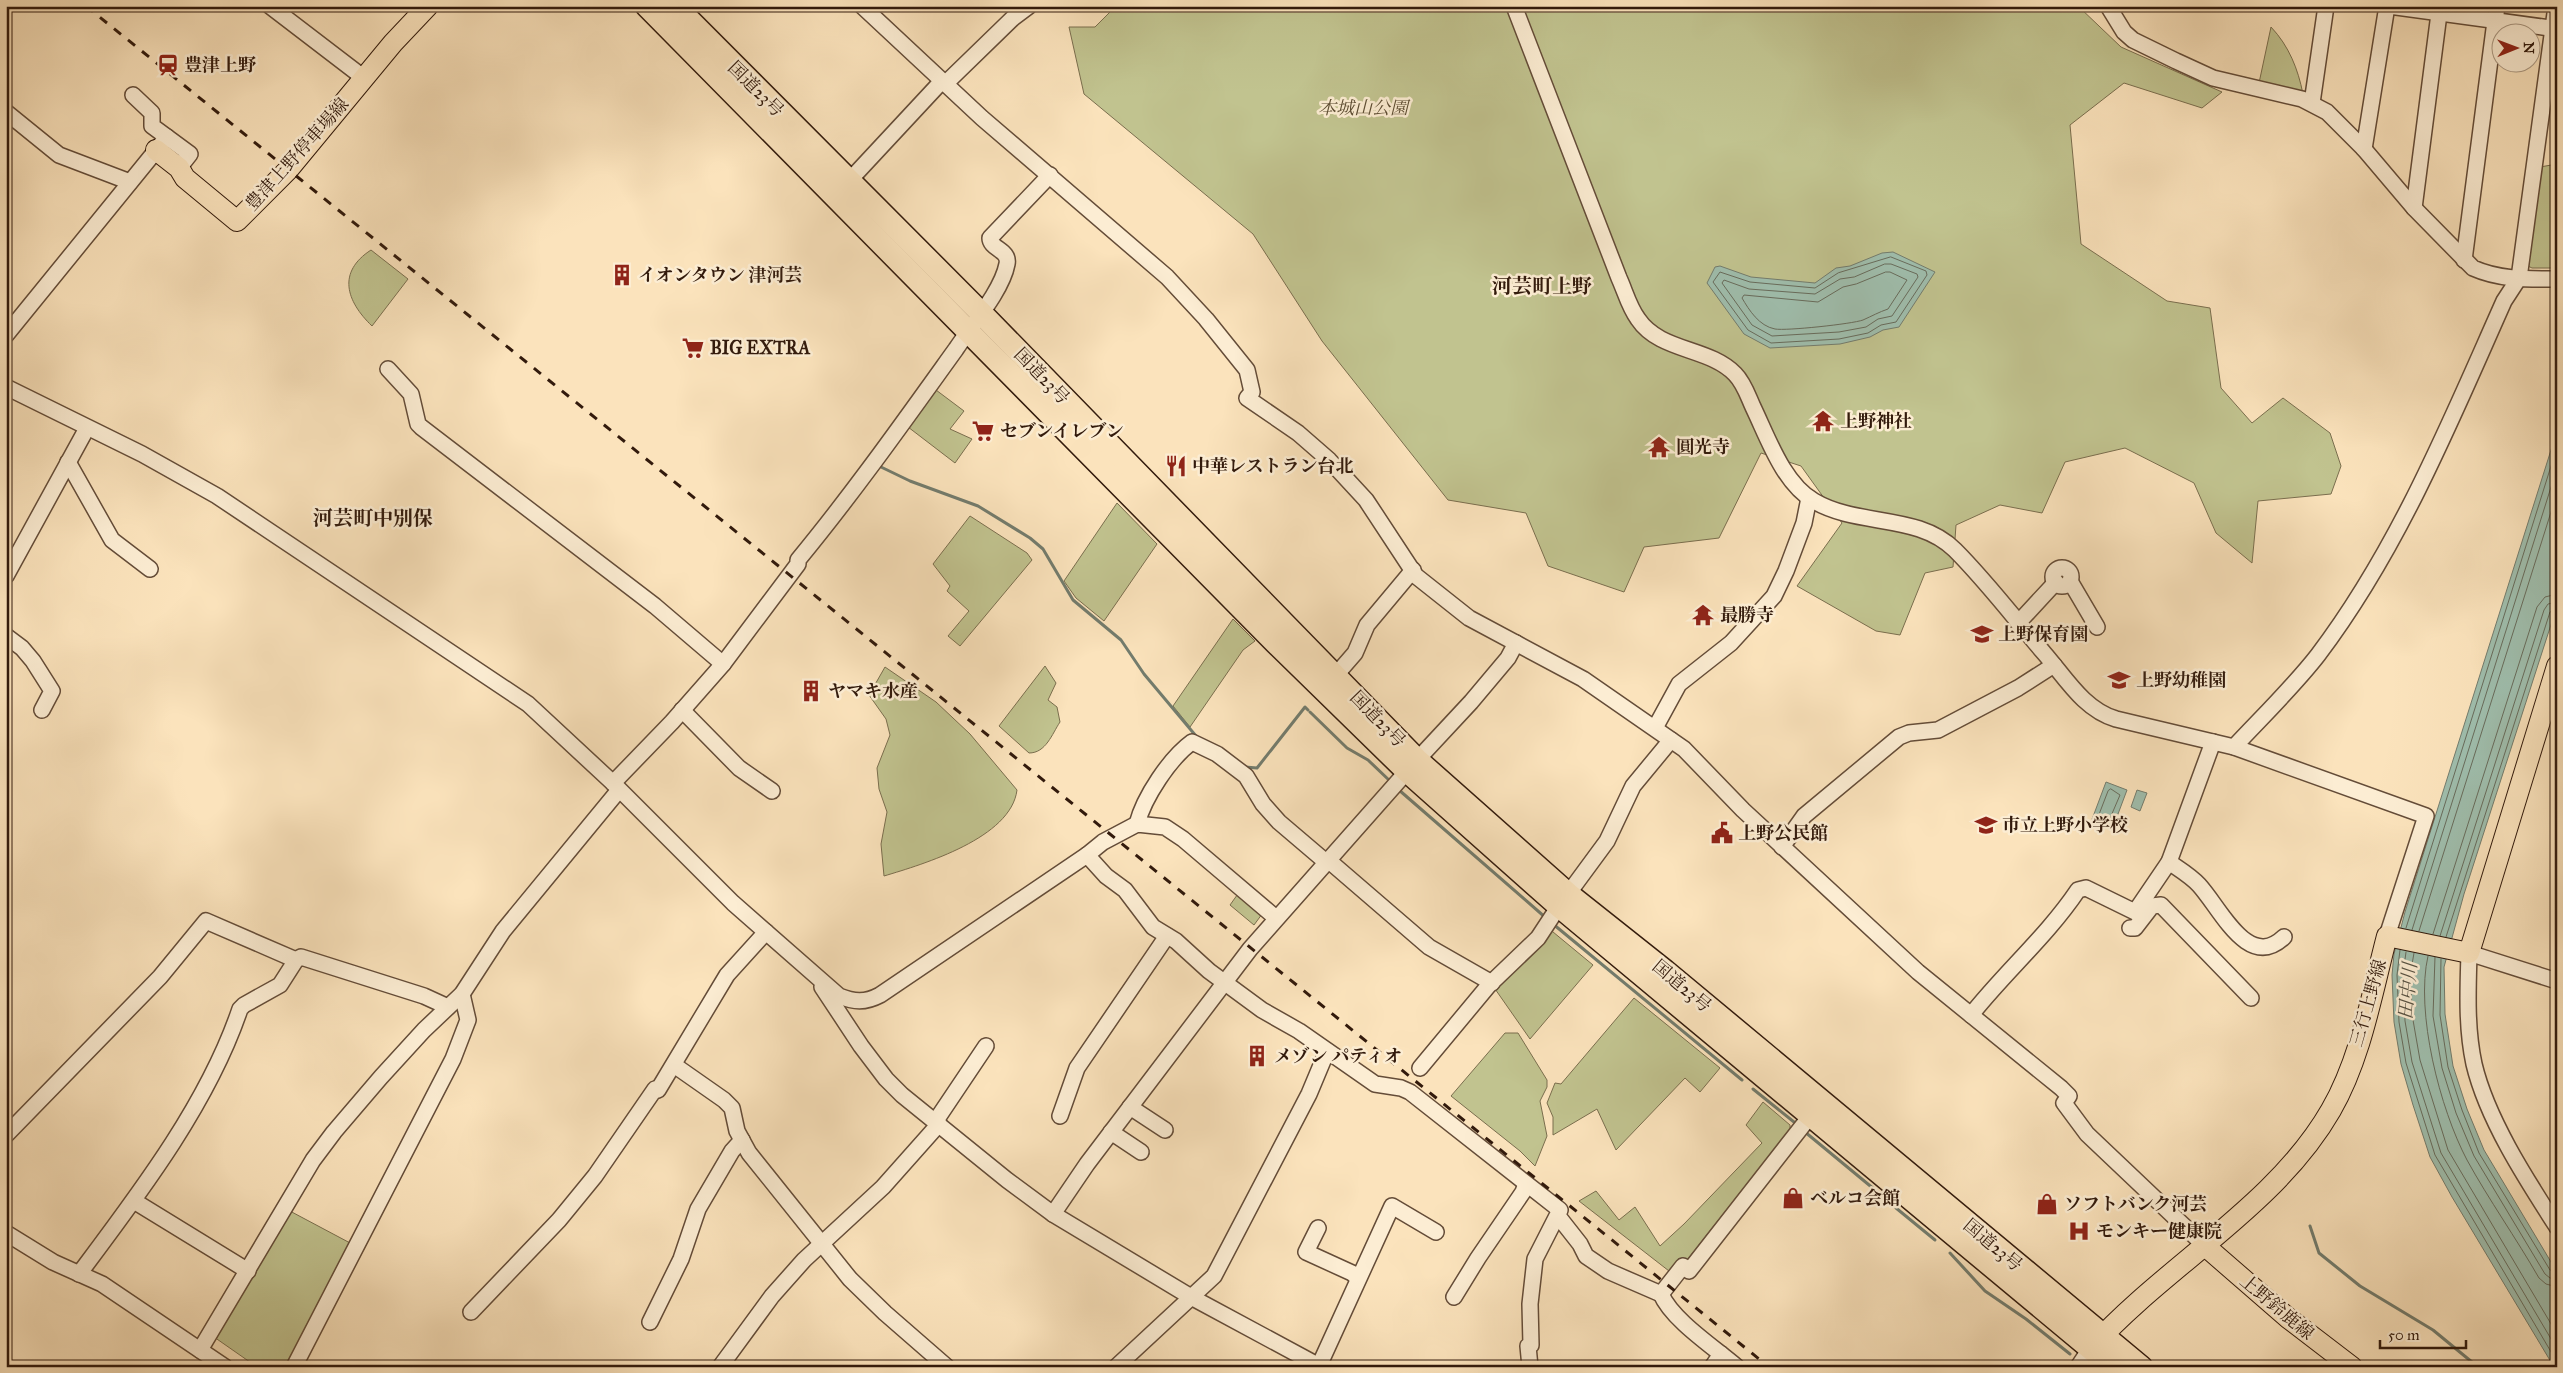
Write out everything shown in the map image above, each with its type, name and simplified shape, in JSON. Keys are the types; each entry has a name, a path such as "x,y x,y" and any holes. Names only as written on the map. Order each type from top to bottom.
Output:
{"highway":[{"name":"国道23号","path":"647,6 975,322 1335,676 1412,765"},
{"name":"国道23号","path":"675,6 848,182 975,322 1276,643 1563,900 1811,1115 2090,1351 2113,1367"},
{"name":"国道23号","path":"1563,900 1665,971 2090,1351 2141,1367"}],"main road":[{"name":"豊津上野停車場線","path":"162,143 185,178 237,221 288,170 364,78 428,6"},
{"path":"2463,951 2557,666"},
{"name":"三行上野線","path":"2090,1351 2123,1314 2204,1245 2289,1168 2328,1114 2356,1050 2392,937 2463,951"},
{"name":"上野鈴鹿線","path":"2204,1245 2288,1318 2352,1367"}],"street":[{"path":"270,6 364,78"},
{"path":"862,6 944,83 1167,277 1206,319 1248,373 1252,392 1247,398 1298,433 1330,460 1370,506 1416,576 1469,618 1584,679 1655,728 1697,761 1728,796 1918,972 2062,1088 2069,1096 2064,1102 2087,1134 2204,1245"},
{"path":"848,182 944,83 1013,18 1029,6"},
{"path":"1514,6 1619,278 1638,319 1655,335 1718,362 1736,376 1780,462 1798,487 1809,498 1835,511 1922,530 1947,542 1971,566 2083,699 2107,716 2234,747 2426,816 2392,937"},
{"path":"2108,6 2124,32 2133,40 2183,65 2213,78 2312,103 2327,112 2464,260 2486,274 2519,278 2557,279"},
{"path":"2312,103 2326,6"},
{"path":"2364,150 2388,6 2496,13 2555,29"},
{"path":"2234,747 2318,655 2389,544 2433,459 2504,301 2519,278 2555,29 2556,6"},
{"path":"2414,208 2440,10"},
{"path":"2464,260 2496,13"},
{"path":"6,335 162,143 152,126 152,113 133,95"},
{"path":"6,112 59,154 130,182"},
{"path":"200,1350 313,1160 334,1132 424,1030 462,994 481,962 503,931 616,787 758,621 798,564 798,560 903,423 975,322 1007,265 1006,256 991,243 990,238 1050,175"},
{"path":"388,369 411,394 418,424 421,427 655,606 723,664"},
{"path":"6,387 171,470 229,504 504,686 551,724 700,872 839,996 852,1001 871,1000 1087,855 1103,842 1137,824 1165,827 1184,839 1276,918"},
{"path":"6,576 87,428"},
{"path":"68,462 112,540 150,569"},
{"path":"1655,728 1679,684 1730,643 1774,596 1786,571 1804,523 1809,498"},
{"path":"1335,676 1355,652 1367,624 1413,570"},
{"path":"2018,623 2066,573 2097,627"},
{"path":"6,636 22,648 33,661 52,692 42,710"},
{"path":"1053,1214 1130,1106 1276,918 1412,765 1481,691 1508,658 1516,642"},
{"path":"1782,847 1804,816 1899,737 1908,732 1938,730 2018,688 2054,665"},
{"path":"682,710 748,776 772,791"},
{"path":"1420,1068 1486,988 1538,938 1563,900 1607,841 1633,786 1671,740"},
{"path":"1137,824 1139,817 1176,754 1192,742 1217,754 1246,776 1263,804 1279,822 1429,947 1492,983"},
{"path":"1971,1015 1997,982 2047,932 2078,890 2086,888 2135,912 2169,862 2213,742"},
{"path":"1087,855 1106,876 1125,890 1153,927 1167,936 1224,983 1375,1084 1401,1088 1410,1092 1560,1210 1535,1259 1530,1304 1531,1345 1528,1346 1530,1367"},
{"path":"2169,862 2200,886 2246,942 2258,949 2266,949 2274,946 2284,937"},
{"path":"2130,928 2135,928 2152,906 2161,905 2251,998"},
{"path":"6,1135 160,977 206,921 296,960"},
{"path":"471,1312 559,1220 595,1176 674,1065 727,975 766,932"},
{"path":"1060,1116 1077,1068 1167,936"},
{"path":"2557,981 2463,951 2470,1043 2478,1079 2494,1119 2557,1228"},
{"path":"79,1274 134,1200 215,1073 240,1009 280,985 296,960 301,957 424,996 448,1007"},
{"path":"816,977 847,1026 886,1079 937,1123 1053,1214 1191,1297 1320,1366 1392,1206 1436,1232"},
{"path":"294,1367 453,1059 468,1020 462,994"},
{"path":"720,1367 772,1296 822,1242 883,1187 937,1123 986,1046"},
{"path":"1116,1367 1214,1276 1309,1094 1327,1051"},
{"path":"674,1065 724,1100 732,1108 742,1140 749,1153 850,1279 867,1297 947,1367"},
{"path":"1130,1106 1165,1130"},
{"path":"1661,1294 1683,1266 1689,1271 1811,1115"},
{"path":"1111,1132 1141,1152"},
{"path":"650,1322 681,1259 698,1209 732,1151 742,1140"},
{"path":"1454,1297 1523,1192 1526,1184"},
{"path":"134,1200 248,1270"},
{"path":"1558,1216 1580,1244 1586,1256 1608,1271 1661,1294 1664,1303 1737,1367"},
{"path":"1318,1228 1306,1252 1352,1273 1358,1278"},
{"path":"6,1232 39,1254 102,1284 225,1367"},
{"path":"1712,1367 1721,1354"}],"green space":[{"name":"本城山公園","path":"1116,6 2078,6 2121,47 2222,92 2202,108 2124,83 2070,125 2081,244 2167,301 2210,308 2221,388 2252,423 2283,398 2330,433 2341,466 2331,494 2258,501 2252,563 2216,533 2194,483 2125,448 2065,462 2042,513 2000,505 1956,525 1953,567 1925,573 1900,635 1876,631 1797,586 1842,523 1801,466 1761,453 1719,538 1644,547 1624,592 1548,566 1526,513 1448,500 1322,341 1253,234 1084,94 1069,27 1095,27"},
{"path":"2271,27 2283,42 2292,58 2303,94 2259,83"},
{"path":"2557,164 2557,268 2532,268 2528,266 2540,167"},
{"path":"371,250 408,279 372,326 356,307 349,287 353,268"},
{"path":"936,390 964,411 950,429 972,439 955,463 908,427"},
{"path":"1117,503 1157,544 1104,621 1076,598 1064,581"},
{"path":"970,516 1027,553 1032,560 960,646 948,636 969,611 947,591 950,586 933,564"},
{"path":"1233,619 1255,641 1243,650 1190,727 1173,706"},
{"path":"1045,666 1056,683 1048,700 1057,707 1060,722 1040,750 1029,753 999,726"},
{"path":"885,667 936,702 970,734 1017,790 1011,807 999,822 983,835 942,856 884,876 881,844 887,812 879,789 877,768 890,735 886,719 869,695"},
{"path":"1240,891 1265,910 1254,925 1230,905"},
{"path":"1547,927 1593,965 1530,1039 1493,986"},
{"path":"1634,998 1720,1068 1700,1092 1685,1078 1616,1150 1597,1109 1553,1135 1553,1117 1547,1103 1555,1083 1561,1084"},
{"path":"1505,1033 1518,1033 1547,1080 1547,1087 1540,1101 1547,1136 1535,1166 1520,1151 1451,1096"},
{"path":"1763,1102 1790,1125 1790,1129 1684,1264 1669,1271 1579,1201 1596,1191 1619,1220 1635,1207 1660,1246 1684,1224 1762,1143 1746,1125"},
{"path":"288,1210 352,1244 290,1367 257,1367 214,1337"}],"water":[{"path":"1893,252 1935,272 1899,327 1883,330 1870,337 1840,344 1770,348 1744,334 1707,283 1715,267 1720,266 1751,277 1815,283 1836,268 1850,266 1882,253"},
{"name":"田中川","path":"2557,431 2557,606 2464,894 2444,967 2445,1014 2453,1066 2467,1109 2484,1150 2557,1272 2557,1367 2554,1367 2430,1157 2401,1064 2394,1022 2392,975 2394,954 2405,912"},
{"path":"2106,782 2127,790 2112,830 2091,822"},
{"path":"2137,790 2147,793 2140,811 2131,807"}],"waterway":[{"path":"881,467 910,481 978,506 1030,538 1043,549 1073,600 1121,640 1144,674 1196,736"},
{"path":"1245,767 1257,768 1305,707 1308,710"},
{"path":"1310,712 1347,748 1368,760 1390,781"},
{"path":"1399,790 1546,918"},
{"path":"1553,924 1742,1080"},
{"path":"1753,1089 1794,1122"},
{"path":"1805,1132 1886,1199"},
{"path":"1896,1208 1935,1240"},
{"path":"2310,1226 2319,1253 2360,1286 2433,1330 2478,1367"},
{"path":"1950,1253 1985,1291 2026,1319 2070,1354"}],"railway":[{"path":"86,6 1769,1367"}],"place":[{"name":"豊津上野","path":"168,65"},
{"name":"イオンタウン 津河芸","path":"622,275"},
{"name":"BIG EXTRA","path":"693,348"},
{"name":"上野神社","path":"1823,421"},
{"name":"セブンイレブン","path":"983,431"},
{"name":"圓光寺","path":"1659,447"},
{"name":"中華レストラン台北","path":"1176,466"},
{"name":"最勝寺","path":"1703,615"},
{"name":"上野保育園","path":"1982,634"},
{"name":"上野幼稚園","path":"2119,680"},
{"name":"ヤマキ水産","path":"811,691"},
{"name":"市立上野小学校","path":"1986,825"},
{"name":"上野公民館","path":"1722,833"},
{"name":"メゾン パティオ","path":"1257,1056"},
{"name":"ベルコ会館","path":"1793,1198"},
{"name":"ソフトバンク河芸","path":"2047,1204"},
{"name":"モンキー健康院","path":"2079,1231"}],"district":[{"name":"河芸町上野","path":"1542,286"},
{"name":"河芸町中別保","path":"373,518"}]}
